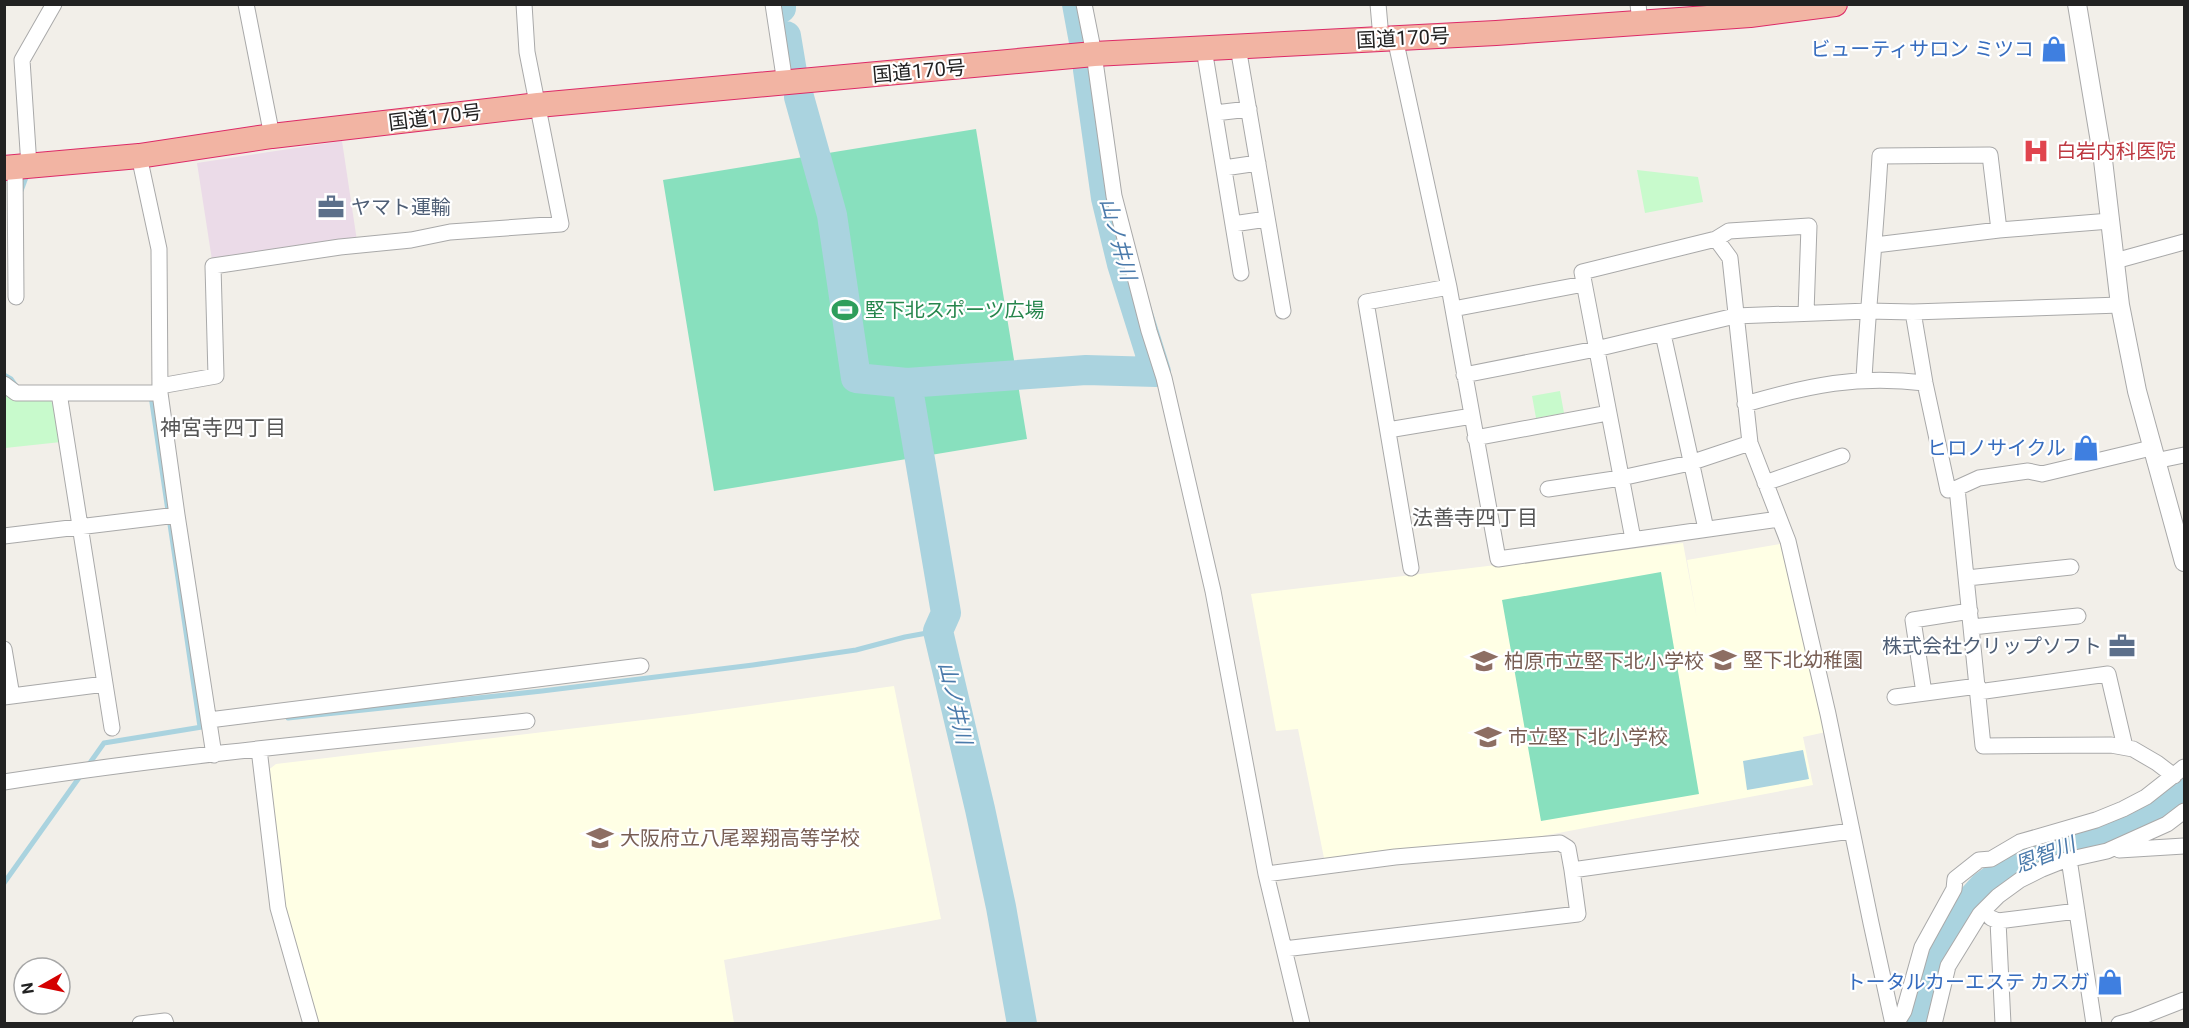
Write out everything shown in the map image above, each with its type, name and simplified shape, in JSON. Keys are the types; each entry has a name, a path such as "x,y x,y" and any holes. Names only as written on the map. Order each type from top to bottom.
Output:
{"highway":[{"name":"国道170号","path":"16,167 139,156 272,136 538,105 1094,54 1388,38 1639,14 1836,4"}],"street":[{"path":"16,297 16,167 22,60 54,4"},
{"path":"246,4 272,136"},
{"path":"4,384 16,393 160,389 216,375 213,266 340,247 411,240 450,232 561,224 527,52 524,4"},
{"path":"773,4 785,83"},
{"path":"1084,4 1094,54 1114,196 1149,331 1164,378 1213,591 1266,874 1302,1023"},
{"path":"1378,4 1449,286 1498,559 1779,519"},
{"path":"2077,4 2103,160 2120,305 2137,391 2184,562"},
{"path":"1238,47 1283,311"},
{"path":"1204,49 1241,273"},
{"path":"1215,113 1249,109"},
{"path":"1864,379 1880,156 1990,155 1999,230"},
{"path":"139,156 159,249 160,389 214,755"},
{"path":"1224,168 1258,164"},
{"path":"1233,224 1267,219"},
{"path":"1875,245 1999,230 2110,221"},
{"path":"1633,539 1582,272 1716,240 1729,231 1809,226 1806,313"},
{"path":"1716,240 1730,258 1750,443 1788,540 1894,1023"},
{"path":"2115,261 2184,242"},
{"path":"1453,309 1584,284"},
{"path":"1411,568 1366,303 1449,286"},
{"path":"1464,375 1596,349 1735,316 2120,305"},
{"path":"1913,312 1925,383 1948,490 1979,478 2028,471 2042,474 2153,454 2184,455"},
{"path":"1662,334 1706,529"},
{"path":"1745,404 1799,389 1864,379 1925,383"},
{"path":"59,393 112,728"},
{"path":"1475,438 1608,413"},
{"path":"1388,430 1472,416"},
{"path":"1548,489 1621,478 1690,463 1750,443"},
{"path":"1765,483 1842,456"},
{"path":"1957,488 1983,747 2112,745 2133,749 2157,763 2179,771"},
{"path":"4,536 177,515"},
{"path":"1967,578 2071,567"},
{"path":"1924,693 1913,620 1971,611"},
{"path":"1972,627 2078,616"},
{"path":"4,649 8,696 105,684"},
{"path":"210,725 641,666"},
{"path":"1895,697 2108,675 2126,747"},
{"path":"4,782 259,749 527,721"},
{"path":"259,749 278,908 311,1023"},
{"path":"1894,1023 1904,1011 1922,947 1954,889 1955,879 1979,860 1991,858 2020,842 2096,820 2123,809 2146,797 2179,771"},
{"path":"2107,851 2167,824 2184,811"},
{"path":"1572,870 1851,831"},
{"path":"1266,874 1395,857 1560,843 1568,848 1578,914 1284,949"},
{"path":"1934,1023 1948,966 1980,914 1998,896 2020,880 2042,869 2069,860 2107,851 2184,846"},
{"path":"2069,860 2094,1023"},
{"path":"1980,914 1998,921 2077,911"},
{"path":"1998,921 2002,1023"},
{"path":"2119,1023 2133,1020 2184,1000"},
{"path":"140,1023 165,1021 166,1023"}],"shaded area":[{"name":"ヤマト運輸","path":"342,141 357,241 212,260 197,163"},
{"name":"柏原市立堅下北小学校","path":"1683,543 1697,619 1687,560 1780,544 1826,732 1803,737 1813,785 1537,837 1324,858 1298,729 1276,731 1251,594"},
{"name":"大阪府立八尾翠翔高等学校","path":"894,686 941,919 724,960 734,1023 318,1023 285,905 267,771 276,764 685,715"}],"green space":[{"name":"堅下北スポーツ広場","path":"976,129 1027,439 714,491 663,180"},
{"path":"1637,170 1698,177 1703,202 1645,213"},
{"path":"1560,391 1564,413 1536,418 1532,396"},
{"path":"4,392 48,396 56,410 61,442 5,448"},
{"path":"1661,572 1699,794 1541,821 1502,600"}],"water":[{"path":"1803,750 1809,779 1747,790 1743,761"}],"waterway":[{"name":"山ノ井川","path":"1077,4 1084,42"},
{"name":"山ノ井川","path":"786,36 792,72"},
{"name":"山ノ井川","path":"799,97 832,215 856,378 907,383 1086,370 1156,372 1122,264 1106,198 1088,70"},
{"path":"21,191 28,172"},
{"path":"4,375 16,386"},
{"name":"山ノ井川","path":"907,383 946,613 938,631 1001,907 1022,1024"},
{"path":"151,396 200,727"},
{"path":"288,718 542,691 753,665 856,650 938,631"},
{"path":"87,767 104,743 208,726"},
{"path":"4,883 81,775"},
{"name":"恩智川","path":"1914,1024 1923,1009 1933,963 1953,920 1983,887 2015,864 2143,820 2184,792"}],"place":[{"name":"ビューティサロン ミツコ","path":"2054,49"},
{"name":"白岩内科医院","path":"2036,151"},
{"name":"ヤマト運輸","path":"331,207"},
{"name":"堅下北スポーツ広場","path":"845,310"},
{"name":"ヒロノサイクル","path":"2086,448"},
{"name":"株式会社クリップソフト","path":"2122,646"},
{"name":"堅下北幼稚園","path":"1723,660"},
{"name":"柏原市立堅下北小学校","path":"1484,661"},
{"name":"市立堅下北小学校","path":"1488,737"},
{"name":"大阪府立八尾翠翔高等学校","path":"600,838"},
{"name":"トータルカーエステ カスガ","path":"2110,982"}],"district":[{"name":"神宮寺四丁目","path":"223,428"},
{"name":"法善寺四丁目","path":"1475,518"}]}
